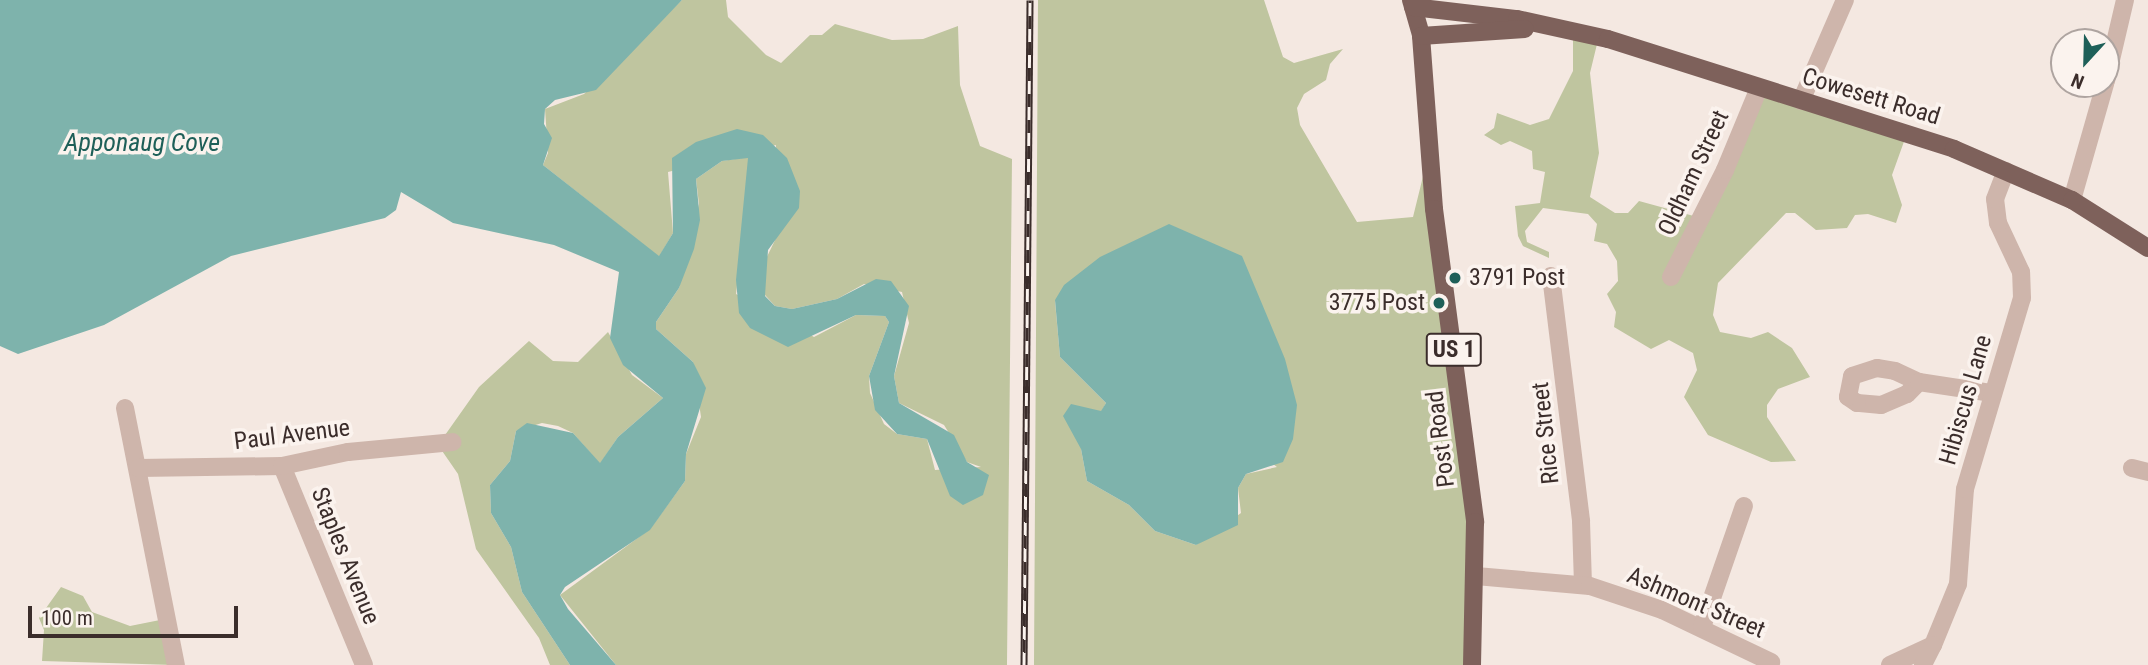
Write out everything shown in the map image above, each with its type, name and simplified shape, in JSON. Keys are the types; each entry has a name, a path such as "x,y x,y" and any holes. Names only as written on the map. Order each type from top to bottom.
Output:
{"main road":[{"name":"Cowesett Road","path":"1414,2 1565,29 1954,149 2072,200 2148,248"},
{"name":"Post Road","path":"1414,2 1421,36 1434,209 1475,522 1476,576 1472,665"},
{"name":"Cowesett Road","path":"1421,36 1565,29"}],"street":[{"path":"1801,101 1845,0"},
{"path":"2119,28 2125,0"},
{"name":"Oldham Street","path":"1671,277 1725,170 1759,88"},
{"path":"2072,200 2101,98"},
{"name":"Hibiscus Lane","path":"1923,665 1958,584 1965,489 2022,298 2021,272 1998,223 1995,199 2006,172"},
{"name":"Rice Street","path":"1551,276 1581,521 1583,585"},
{"path":"1919,382 1992,393"},
{"path":"125,408 176,665"},
{"name":"Paul Avenue","path":"138,468 282,466 348,452 453,442"},
{"name":"Staples Avenue","path":"282,466 363,665"},
{"path":"1702,627 1744,506"},
{"name":"Ashmont Street","path":"1476,576 1583,585 1702,627 1771,662"},
{"path":"1890,665 1933,645"}],"green space":[{"path":"682,0 726,0 728,17 766,55 781,63 810,35 822,35 835,24 892,40 923,39 958,26 960,85 980,146 1012,159 1007,665 616,665 560,595 650,529 685,481 686,454 701,417 693,362 656,329 656,322 679,288 699,204 696,179 722,161 748,157 750,170 736,294 814,337 856,315 885,316 889,322 869,376 870,393 884,424 897,434 927,439 935,470 981,467 967,462 944,425 899,403 894,376 909,323 902,292 864,284 837,299 792,309 775,306 765,295 763,265 777,236 776,145 668,172 673,233 659,257 543,165 548,153 545,109 584,94"},
{"path":"1038,0 1264,0 1283,57 1294,63 1343,49 1330,64 1326,80 1304,94 1297,108 1300,125 1357,222 1413,217 1429,152 1474,535 1468,665 1034,665","holes":["1055,301 1277,467 1246,474 1238,488 1241,513 1196,545 1155,531 1129,505 1087,481 1081,449 1106,403 1060,357"]},
{"path":"1573,38 1598,40 1590,73 1599,153 1590,197 1615,213 1628,213 1639,201 1701,218 1759,92 1906,136 1892,175 1902,205 1896,223 1868,214 1855,215 1847,228 1816,230 1795,213 1786,213 1718,283 1713,315 1720,332 1751,338 1768,332 1792,348 1810,377 1778,389 1767,405 1767,417 1796,461 1771,462 1708,435 1684,397 1697,370 1693,353 1669,340 1651,349 1614,327 1616,312 1607,294 1618,281 1617,261 1607,244 1594,241 1597,224 1588,214 1543,208 1525,231 1527,242 1549,252 1549,258 1523,246 1518,236 1515,206 1540,203 1545,172 1533,169 1532,151 1510,141 1501,145 1484,135 1494,128 1497,113 1530,125 1549,119 1573,71"},
{"path":"608,332 632,375 663,398 618,437 600,464 573,433 558,426 542,423 516,431 510,461 490,485 491,513 511,547 522,592 570,665 550,665 539,638 476,549 458,474 438,445 479,387 529,341 553,361 578,362"},
{"path":"61,587 83,596 92,612 130,626 165,619 175,665 42,661 44,630 39,618"}],"water":[{"name":"Apponaug Cove","path":"0,0 682,0 596,90 555,100 545,109 544,124 552,138 543,165 659,256 673,233 672,158 696,142 737,129 763,135 787,158 800,191 799,208 768,250 765,296 775,306 792,309 837,299 876,279 891,281 909,306 894,376 899,403 954,435 967,462 989,475 983,495 963,505 950,496 927,439 897,434 875,410 869,376 889,322 885,316 856,315 788,347 750,328 739,313 736,280 748,158 722,161 696,179 700,220 694,249 679,288 656,322 656,329 693,362 706,388 686,454 685,481 650,530 565,587 560,595 568,609 616,665 570,665 522,592 511,547 491,513 490,485 510,461 516,431 527,423 573,433 600,463 618,437 663,398 623,365 610,338 619,272 554,245 453,223 401,192 396,210 385,218 231,256 104,325 18,354 0,346"},
{"path":"1169,224 1242,256 1285,359 1297,405 1293,439 1283,462 1246,474 1238,488 1238,525 1196,545 1155,531 1129,505 1087,481 1081,449 1063,416 1071,404 1101,411 1106,403 1060,357 1055,300 1064,285 1100,257"}],"railway":[{"path":"1024,665 1030,0"}],"place":[{"name":"3791 Post","path":"1455,278"},
{"name":"3775 Post","path":"1439,303"}]}
